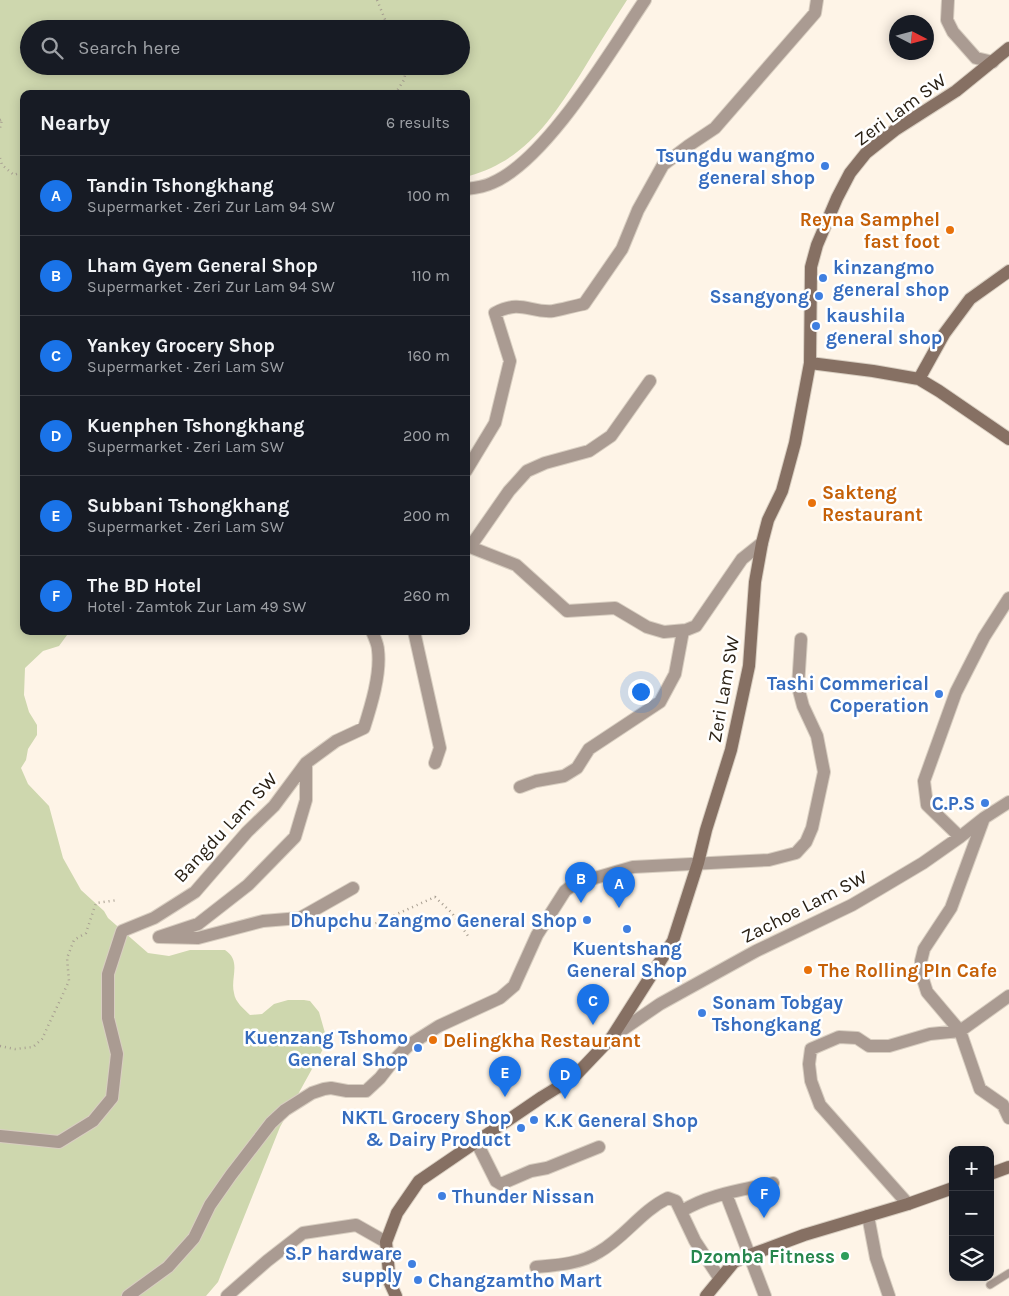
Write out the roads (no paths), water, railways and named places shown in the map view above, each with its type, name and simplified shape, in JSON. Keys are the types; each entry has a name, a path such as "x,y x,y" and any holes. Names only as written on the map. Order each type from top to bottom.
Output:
{"street":[{"path":"470,188 493,183 505,176 519,166 546,140 576,102 645,0"},
{"path":"470,464 495,422 510,361 495,313 508,306 551,311 584,304 622,249 638,210 663,165 716,128 816,14 817,0"},
{"path":"948,0 946,20 953,32 976,58 993,62"},
{"name":"Zeri Lam SW","path":"396,1296 390,1283 386,1242 397,1213 418,1181 542,1096 574,1078 612,1038 673,941 731,750 749,666 755,582 762,542 768,520 782,491 795,442 810,363 811,267 817,244 850,173 866,153 895,130 956,91 1009,48"},
{"path":"919,379 944,334 970,299 1009,271"},
{"path":"810,363 873,370 919,379 1009,440"},
{"path":"470,543 509,491 527,471 545,463 589,450 611,436 650,380"},
{"path":"470,547 516,565 566,611 615,608 647,628 664,632 696,626 742,559 762,542"},
{"path":"960,837 927,805 924,781 956,692 984,637 1009,598"},
{"path":"520,787 536,781 564,776 577,768 589,749 660,702 675,674 682,630"},
{"name":"Bangdu Lam SW","path":"0,1136 59,1142 93,1121 112,1098 117,1054 108,1018 108,974 122,931 154,918 195,892 247,832 274,806 306,763 336,741 364,728 373,702 377,674 378,650 373,635"},
{"path":"415,635 440,748 435,763"},
{"path":"128,1296 168,1267 194,1238 210,1205 231,1175 271,1122 285,1110 312,1093 324,1089 332,1088 347,1092 366,1091 409,1045 438,1026 500,998 514,986 537,935 565,891 574,884 633,867 698,862 769,860 796,853 806,842 812,828 824,772 818,736 803,706 798,687 801,639"},
{"path":"306,763 306,800 295,837 248,886 198,924 159,938 198,938 263,921 300,918 353,888"},
{"name":"Zachoe Lam SW","path":"612,1038 660,1004 756,951 852,905 923,863 1009,802"},
{"path":"984,818 951,908 924,949 920,973 926,992 960,1031 980,1089 1003,1105 1009,1118"},
{"path":"908,1204 820,1105 811,1080 809,1064 811,1049 839,1037 857,1038 868,1046 889,1046 930,1034 960,1031 1009,996"},
{"path":"476,1141 496,1181 501,1184 599,1147"},
{"path":"994,1173 1009,1167"},
{"path":"682,1211 693,1204 773,1183"},
{"path":"706,1296 734,1262 804,1235 908,1204 949,1189"},
{"path":"726,1194 766,1296"},
{"path":"536,1267 571,1263 586,1259 600,1252 653,1206 668,1198 676,1200 695,1241 720,1279"},
{"path":"868,1216 876,1258 889,1296"},
{"path":"227,1296 303,1233 356,1225 386,1242"}],"lane":[{"path":"990,1285 1009,1273"}],"place":[{"name":"Tsungdu wangmo general shop","path":"825,166"},
{"name":"Reyna Samphel fast foot","path":"950,230"},
{"name":"kinzangmo general shop","path":"823,278"},
{"name":"Ssangyong","path":"819,296"},
{"name":"kaushila general shop","path":"816,326"},
{"name":"Sakteng Restaurant","path":"812,503"},
{"name":"Tashi Commerical Coperation","path":"939,694"},
{"name":"C.P.S","path":"985,803"},
{"name":"Lham Gyem General Shop","path":"581,903"},
{"name":"Tandin Tshongkhang","path":"619,908"},
{"name":"Dhupchu Zangmo General Shop","path":"587,920"},
{"name":"Kuentshang General Shop","path":"627,929"},
{"name":"The Rolling PIn Cafe","path":"808,970"},
{"name":"Sonam Tobgay Tshongkang","path":"702,1013"},
{"name":"Yankey Grocery Shop","path":"593,1025"},
{"name":"Delingkha Restaurant","path":"433,1040"},
{"name":"Kuenzang Tshomo General Shop","path":"418,1048"},
{"name":"Subbani Tshongkhang","path":"505,1097"},
{"name":"Kuenphen Tshongkhang","path":"565,1099"},
{"name":"K.K General Shop","path":"534,1120"},
{"name":"NKTL Grocery Shop & Dairy Product","path":"521,1128"},
{"name":"Thunder Nissan","path":"442,1196"},
{"name":"The BD Hotel","path":"764,1218"},
{"name":"Dzomba Fitness","path":"845,1256"},
{"name":"S.P hardware supply","path":"412,1264"},
{"name":"Changzamtho Mart","path":"418,1280"}]}
